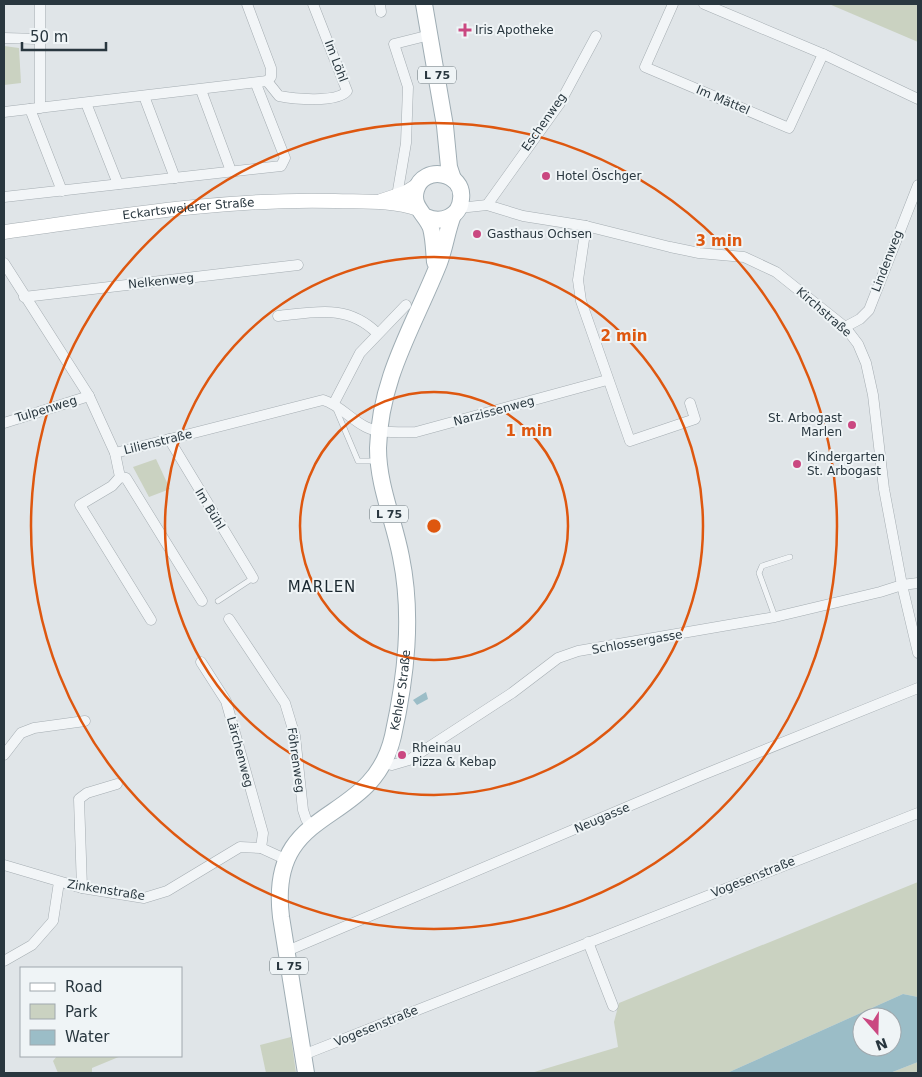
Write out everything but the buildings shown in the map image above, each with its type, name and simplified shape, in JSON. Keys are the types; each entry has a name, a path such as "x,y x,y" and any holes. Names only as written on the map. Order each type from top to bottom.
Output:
{"main road":[{"name":"Kehler Straße","path":"306,1073 279,900 279,884 285,859 295,842 311,826 359,794 378,774 393,737 409,616 401,554 385,499 379,460 382,400 435,272 457,199 449,167 443,114 424,4"},
{"name":"Kehler Straße","path":"435,272 432,235 415,197 422,181 437,161 443,114"},
{"path":"422,181 442,174 457,199 442,220 422,213"},
{"name":"Eckartsweierer Straße","path":"375,202 397,196 422,181"},
{"name":"Eckartsweierer Straße","path":"4,232 245,202 290,200 375,202 422,213"}],"street":[{"path":"40,4 40,39 35,108 62,191"},
{"path":"4,112 256,84 267,81 272,77 271,68 247,4"},
{"name":"Im Löhl","path":"267,81 279,96 299,100 339,96 347,91 313,4"},
{"name":"Im Mättel","path":"673,4 645,67 789,128 823,54"},
{"path":"704,4 823,54 918,99"},
{"path":"397,196 406,143 408,87 394,44 430,35"},
{"name":"Eschenweg","path":"486,205 560,103 596,36"},
{"path":"4,38 40,39"},
{"path":"4,196 281,166 285,158 256,84"},
{"path":"200,90 231,172"},
{"path":"144,96 175,178"},
{"path":"86,103 118,184"},
{"name":"Lindenweg","path":"845,328 860,319 868,310 918,185"},
{"name":"Kirchstraße","path":"457,199 523,216 586,226 699,253 744,257 776,272 845,328 858,344 866,363 873,395 884,489 902,585 918,654"},
{"name":"Kirchstraße","path":"457,199 486,205"},
{"path":"586,226 578,280 581,301 607,380 630,441 695,419 690,403"},
{"name":"Lilienstraße","path":"4,263 89,396 115,453 312,402 323,400 334,403"},
{"name":"Nelkenweg","path":"24,297 298,265"},
{"path":"379,430 367,428 334,403 357,359 377,333 406,305"},
{"path":"278,316 322,311 353,315 367,323 377,333"},
{"name":"Narzissenweg","path":"379,430 416,432 607,380"},
{"name":"Tulpenweg","path":"4,422 89,396"},
{"name":"Im Bühl","path":"169,439 253,578"},
{"path":"115,453 120,476"},
{"path":"120,476 112,486 80,505 151,620"},
{"path":"120,476 126,478 202,601"},
{"name":"Schlossergasse","path":"384,762 392,766 410,760 512,693 558,658 578,651 775,617 902,585 918,583"},
{"name":"Föhrenweg","path":"229,619 285,704 294,736 303,810 311,826"},
{"name":"Lärchenweg","path":"201,662 226,701 263,833 261,848"},
{"name":"Neugasse","path":"287,951 700,776 918,688"},
{"path":"4,755 21,733 34,728 85,721"},
{"path":"82,888 79,799 94,790 117,784"},
{"name":"Vogesenstraße","path":"303,1055 918,812"},
{"name":"Zinkenstraße","path":"4,864 82,888 144,898 181,884 235,849 248,846 261,848 285,859"},
{"path":"4,961 32,945 53,921 59,882"},
{"path":"588,942 613,1006"}],"lane":[{"path":"334,403 358,461 379,460"},
{"path":"775,617 759,573 762,566 790,557"},
{"path":"218,601 253,578"}],"green space":[{"path":"829,4 918,4 918,42"},
{"path":"4,46 19,48 21,83 4,85"},
{"path":"156,459 170,489 149,497 133,467"},
{"path":"918,882 918,997 903,994 874,1007 852,1007 852,1017 727,1073 531,1073 618,1047 614,1022 619,1003"},
{"path":"291,1037 296,1073 266,1073 260,1045"},
{"path":"56,1057 119,1057 92,1068 92,1073 58,1073 53,1061"},
{"path":"918,1062 918,1073 890,1073"}],"water":[{"path":"426,692 428,699 417,705 413,700"},
{"path":"903,994 918,997 918,1062 890,1073 727,1073 852,1017 852,1057 902,1057 902,1007 874,1007"}],"place":[{"name":"Iris Apotheke","path":"465,30"},
{"name":"Hotel Öschger","path":"546,176"},
{"name":"Gasthaus Ochsen","path":"477,234"},
{"name":"St. Arbogast Marlen","path":"852,425"},
{"name":"Kindergarten St. Arbogast","path":"797,464"},
{"name":"Rheinau Pizza & Kebap","path":"402,755"}],"district":[{"name":"MARLEN","path":"322,587"}]}
